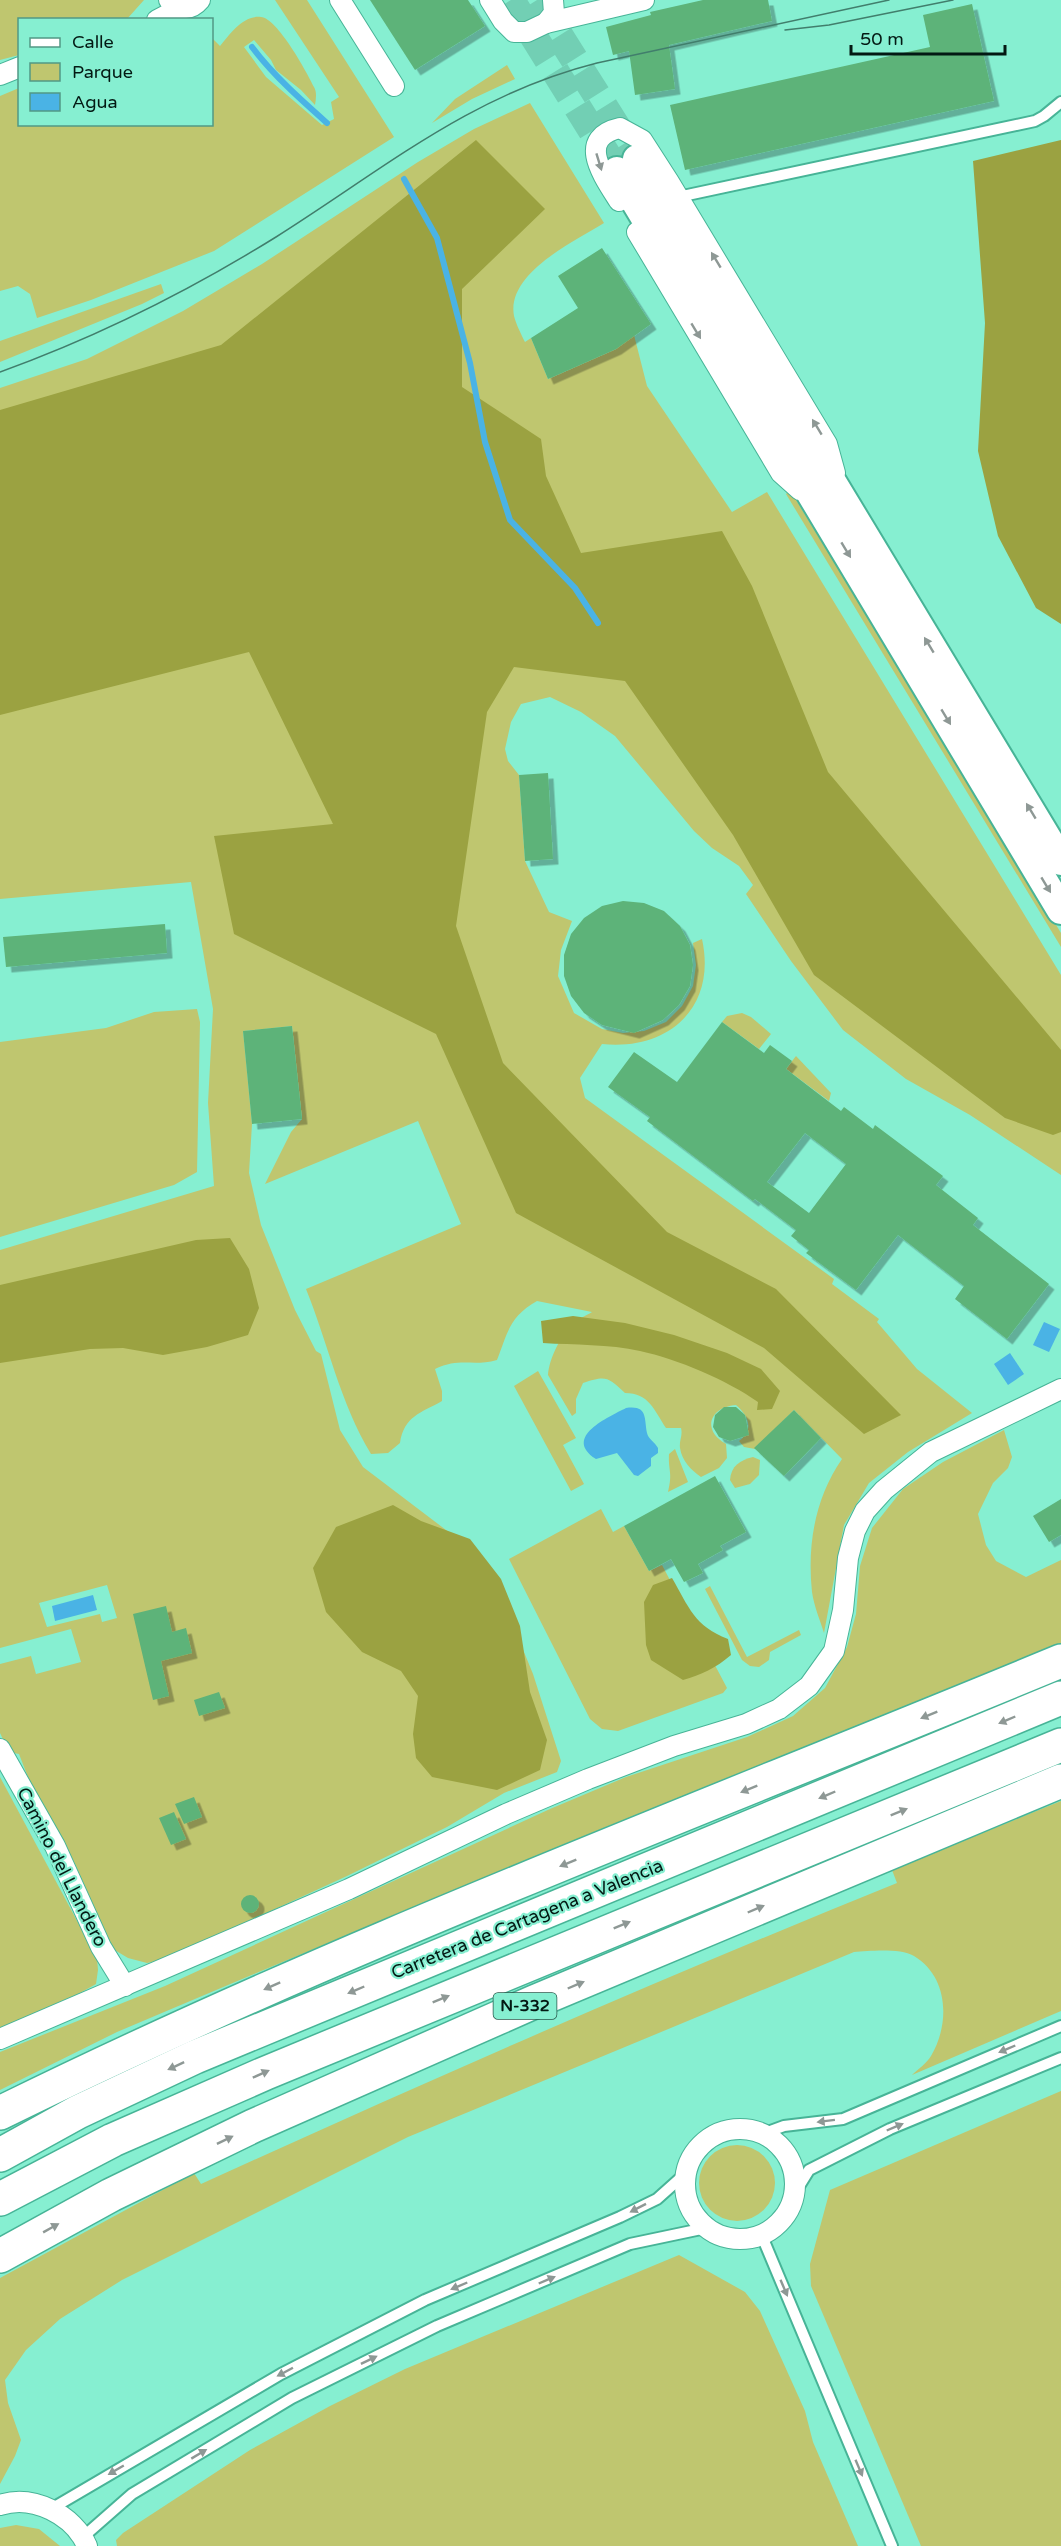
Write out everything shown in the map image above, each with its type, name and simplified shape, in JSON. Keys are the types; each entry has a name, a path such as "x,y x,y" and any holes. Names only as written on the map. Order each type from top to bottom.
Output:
{"highway":[{"path":"0,2112 118,2055 321,1964 1061,1661"},
{"name":"Carretera de Cartagena a Valencia","path":"0,2155 78,2112 195,2057 1061,1698"},
{"name":"N-332","path":"0,2199 113,2140 266,2073 1061,1745"},
{"name":"N-332","path":"0,2256 111,2195 253,2126 534,2002 1061,1781"},
{"name":"N-332","path":"0,2214 125,2153 204,2120 386,2053 534,2002"}],"main road":[{"path":"627,165 833,507 1061,910"},
{"path":"833,507 1061,861"}],"street":[{"path":"147,18 160,0"},
{"path":"159,18 174,4 190,8 200,0"},
{"path":"340,0 394,86"},
{"path":"490,0 503,21 514,32 527,32 546,23 644,0"},
{"path":"546,23 554,13 553,0"},
{"path":"0,75 18,69"},
{"path":"620,128 635,134 649,150 827,444 833,507 781,473 610,188 597,159 597,143 610,130 620,128"},
{"path":"0,2039 349,1889 506,1814 588,1779 674,1746 746,1724 780,1709 809,1686 834,1651 843,1610 848,1558 855,1532 865,1511 903,1472 932,1452 1058,1392"},
{"name":"Camino del Llandero","path":"0,1749 55,1846 101,1947 125,1986"},
{"path":"746,2128 765,2133 786,2152 796,2173 796,2191 785,2218 771,2231 748,2239 724,2237 706,2228 688,2204 685,2195 685,2174 688,2163 699,2146 709,2137 728,2129 746,2128"},
{"path":"0,2505 28,2503 51,2509 69,2521 85,2541"}],"lane":[{"path":"678,197 1035,121 1044,117 1061,102"},
{"path":"765,2133 784,2126 843,2119 1061,2026"},
{"path":"796,2191 809,2170 890,2129 1061,2058"},
{"path":"51,2509 281,2373 425,2300 657,2199 685,2174"},
{"path":"85,2541 132,2494 292,2398 437,2326 630,2244 706,2228"},
{"path":"761,2234 892,2546"}],"green space":[{"path":"0,0 144,0 128,18 18,18 18,55 0,60"},
{"path":"275,0 307,0 394,137 214,251 91,300 37,318 30,294 18,286 0,291 0,96 18,88 18,126 213,126 213,39 220,46 243,22 254,17 261,17 275,26 298,59 315,89 315,105 301,90 276,70 271,60 254,40 244,47 266,77 322,125 334,119 331,102 339,97"},
{"path":"507,65 515,79 472,99 432,123 455,99"},
{"path":"530,103 604,223 545,260 531,272 514,300 514,316 517,326 525,342 531,338 548,379 616,349 634,335 647,386 732,512 767,492 1061,975 1061,1175 970,1115 906,1079 843,1030 791,961 746,894 753,885 739,866 712,848 694,831 615,736 581,712 550,697 521,704 511,722 505,749 508,761 519,775 525,861 549,912 572,921 561,950 558,976 574,1013 602,1029 623,1033 644,1031 666,1022 682,1006 693,986 696,965 693,943 702,939 705,963 702,985 695,1004 683,1020 667,1032 648,1040 626,1044 602,1044 580,1078 585,1098 834,1279 832,1284 879,1319 877,1322 917,1369 972,1413 908,1452 869,1483 844,1525 824,1633 812,1592 812,1540 819,1506 842,1459 794,1410 755,1449 744,1447 739,1441 747,1432 748,1423 744,1413 736,1405 720,1410 712,1420 713,1432 726,1444 727,1458 719,1468 701,1477 690,1468 683,1457 680,1448 681,1428 666,1428 645,1399 625,1393 610,1381 602,1378 583,1383 576,1399 576,1413 572,1416 548,1375 549,1369 556,1348 564,1334 572,1324 592,1312 537,1301 515,1319 497,1360 444,1365 435,1369 442,1391 442,1401 415,1416 405,1427 400,1443 388,1453 371,1454 343,1394 306,1289 461,1224 418,1121 265,1184 291,1132 302,1119 292,1026 243,1031 252,1124 249,1173 261,1225 295,1310 316,1351 321,1354 340,1430 363,1467 471,1549 499,1591 533,1674 561,1761 557,1772 504,1793 447,1827 347,1876 166,1959 147,1963 128,1958 113,1949 75,1864 54,1823 33,1790 19,1754 9,1752 0,1733 0,1664 31,1656 36,1674 81,1662 71,1629 0,1648 0,1250 214,1186 208,1103 213,1009 191,882 0,899 0,388 87,359 183,311 262,264 418,162 474,129","holes":["107,1585 117,1618 102,1622 100,1614 47,1627 39,1603"]},
{"path":"476,140 545,209 462,289 462,387 541,439 546,476 581,553 722,531 752,586 828,772 1061,1050 1061,1132 1053,1135 1005,1118 814,975 733,835 625,681 514,667 487,712 456,926 503,1063 667,1232 776,1289 901,1415 864,1434 764,1348 516,1213 436,1034 234,934 214,836 333,824 249,652 0,715 0,410 221,345"},
{"path":"1061,140 1061,624 1036,608 998,536 978,451 985,323 973,161"},
{"path":"161,284 164,293 142,304 0,362 0,341"},
{"path":"790,490 1061,933 1061,947 786,494"},
{"path":"197,1009 200,1022 197,1172 174,1185 0,1237 0,1042 106,1028 154,1012"},
{"path":"742,1013 751,1017 771,1034 759,1049 722,1022 727,1016"},
{"path":"796,1056 831,1093 829,1101 786,1069"},
{"path":"230,1238 249,1269 259,1308 248,1335 207,1347 163,1355 123,1348 90,1349 0,1363 0,1285 196,1240"},
{"path":"573,1316 625,1323 674,1335 727,1353 761,1369 780,1391 772,1409 757,1410 758,1402 746,1394 717,1378 670,1359 616,1347 543,1343 541,1321"},
{"path":"538,1371 576,1438 563,1445 584,1484 571,1491 514,1386"},
{"path":"1004,1430 1012,1457 1008,1468 993,1483 978,1514 986,1545 996,1561 1026,1577 1061,1560 1061,1643 594,1832 254,1974 117,2032 0,2090 0,2052 165,1986 550,1809 626,1777 747,1737 793,1716 825,1688 847,1647 856,1614 860,1566 872,1528 903,1489 943,1462"},
{"path":"675,1449 688,1482 668,1492 669,1454"},
{"path":"753,1457 760,1460 759,1475 750,1484 735,1488 730,1480 734,1467"},
{"path":"393,1505 421,1521 470,1539 501,1579 520,1626 530,1692 547,1740 540,1770 497,1790 432,1777 416,1758 413,1734 418,1696 401,1671 362,1652 326,1612 313,1568 336,1527"},
{"path":"601,1509 613,1532 624,1526 649,1571 662,1565 727,1688 723,1693 618,1731 602,1729 590,1719 509,1559"},
{"path":"672,1578 688,1607 700,1622 728,1639 731,1655 720,1664 683,1680 651,1660 646,1645 644,1602 653,1585"},
{"path":"710,1586 747,1657 799,1630 801,1635 770,1652 769,1660 759,1667 750,1666 742,1660 705,1589"},
{"path":"0,1777 97,1958 98,1970 96,1984 0,2028"},
{"path":"1061,1801 1061,2011 912,2075 925,2064 937,2043 943,2016 940,1988 926,1965 908,1953 854,1952 408,2137 122,2280 60,2319 26,2350 5,2380 8,2403 21,2440 0,2484 0,2278 194,2173 201,2184 547,2030 897,1883 892,1870"},
{"path":"1061,2091 1061,2546 921,2546 811,2286 810,2264 830,2190"},
{"path":"730,2145 744,2145 758,2151 769,2162 775,2176 772,2198 764,2210 744,2221 730,2221 716,2215 705,2204 699,2190 699,2176 705,2162 716,2151"},
{"path":"679,2255 745,2292 760,2311 805,2411 813,2442 858,2546 117,2546 116,2540 123,2533 250,2450 330,2406 405,2369"},
{"path":"16,2525 39,2529 60,2546 0,2546 0,2528"}],"water":[{"path":"1044,1322 1060,1329 1049,1352 1033,1345"},
{"path":"1010,1353 1024,1374 1008,1385 994,1364"},
{"path":"626,1408 642,1411 648,1435 658,1448 658,1453 651,1458 651,1466 638,1476 634,1475 617,1453 596,1459 587,1451 584,1443 586,1436 600,1422"},
{"path":"93,1595 97,1610 55,1621 52,1606"}],"building":[{"path":"370,0 468,0 485,26 415,70"},
{"path":"703,0 768,0 772,21 669,45 675,89 635,95 629,51 613,55 606,27 651,15 650,12"},
{"path":"972,4 994,101 685,170 670,105 930,47 923,15"},
{"path":"602,248 651,324 616,349 548,379 531,338 578,308 558,276"},
{"path":"548,773 553,859 525,861 519,775"},
{"path":"623,901 644,903 664,911 680,926 690,945 693,965 690,986 679,1005 663,1020 634,1033 602,1025 584,1013 571,996 564,976 564,955 571,934 584,918 602,906"},
{"path":"165,924 167,953 6,967 3,937"},
{"path":"722,1022 764,1053 770,1045 792,1061 786,1069 841,1111 844,1107 873,1129 875,1125 943,1176 936,1185 978,1218 973,1225 1049,1284 1007,1339 955,1299 964,1286 898,1235 856,1290 806,1253 809,1250 791,1236 796,1230 755,1199 753,1201 647,1121 650,1117 608,1087 634,1052 677,1082","holes":["805,1133 846,1164 809,1213 767,1182"]},
{"path":"292,1026 302,1119 252,1124 243,1031"},
{"path":"724,1407 736,1407 745,1415 749,1435 730,1441 719,1437 713,1427 715,1415"},
{"path":"794,1410 821,1438 784,1476 754,1448"},
{"path":"715,1476 746,1532 720,1546 723,1550 698,1564 703,1573 684,1582 671,1559 649,1571 624,1526"},
{"path":"1061,1499 1061,1535 1049,1542 1033,1516"},
{"path":"166,1606 172,1632 186,1628 192,1653 161,1661 169,1696 153,1700 133,1614"},
{"path":"219,1692 225,1708 199,1716 194,1700"},
{"path":"194,1797 202,1817 184,1824 175,1804"},
{"path":"174,1812 186,1839 171,1845 159,1818"},
{"path":"250,1895 256,1898 259,1904 256,1910 250,1913 244,1910 241,1904 244,1898"}],"waterway":[{"path":"252,47 278,77 327,123"},
{"path":"404,179 437,238 470,363 485,442 510,520 575,588 598,623"}],"tunnel":[{"path":"511,0 617,171"},
{"path":"537,0 637,159"}],"tram line":[{"path":"0,372 72,344 142,312 210,276 276,237 429,136 508,94 551,77 597,63 889,0"},
{"path":"785,30 829,25 953,0"}]}
